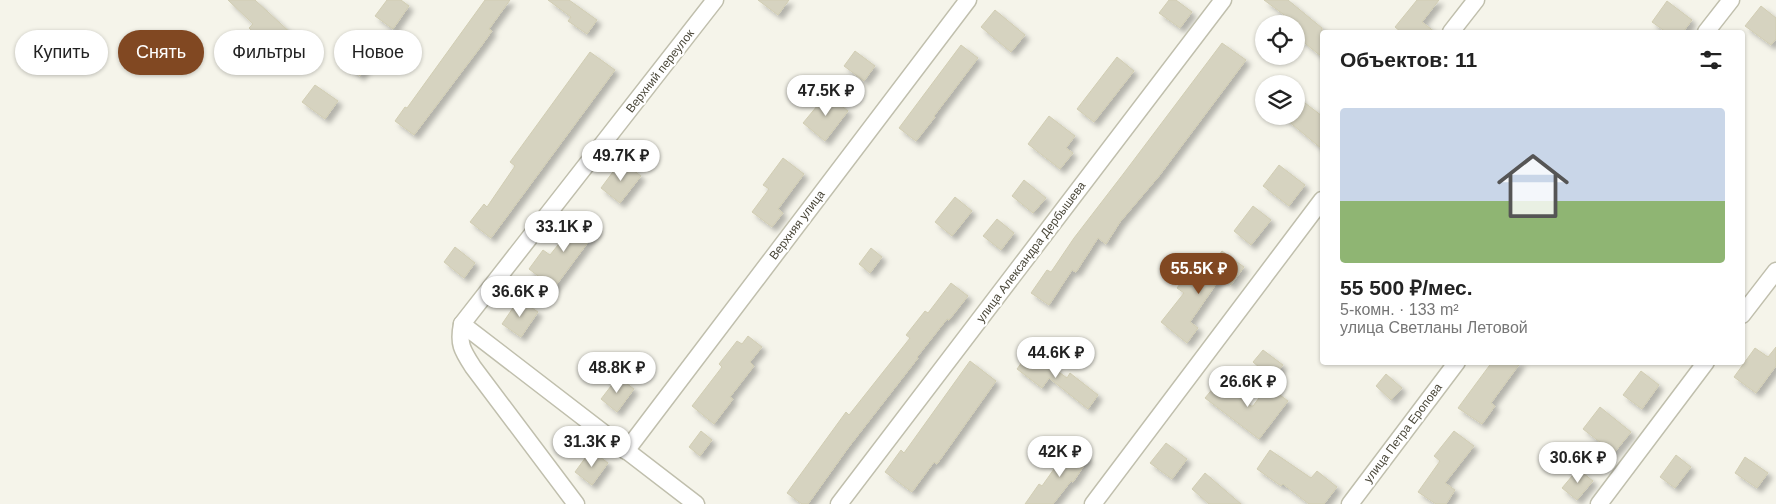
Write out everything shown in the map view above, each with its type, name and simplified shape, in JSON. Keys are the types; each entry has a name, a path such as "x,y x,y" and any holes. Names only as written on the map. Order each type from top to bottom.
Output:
{"street":[{"name":"Верхний переулок","path":"461,328 715,0"},
{"name":"Верхняя улица","path":"626,451 968,0"},
{"name":"улица Александра Дербышева","path":"839,504 1223,0"},
{"path":"1453,30 1476,0"},
{"path":"1708,30 1731,0"},
{"path":"1092,504 1320,203"},
{"path":"1745,310 1776,271"},
{"path":"461,328 696,504"},
{"path":"461,328 460,341 462,349 473,367 576,504"},
{"name":"улица Петра Еропова","path":"1350,504 1455,365"},
{"path":"1599,504 1704,365"}],"building":[{"path":"228,0 255,0 288,30 251,30 249,28 253,24"},
{"path":"387,0 401,0 409,6 393,29 375,16"},
{"path":"485,0 510,0 489,29 492,31 414,135 395,121 405,107 407,108"},
{"path":"548,0 569,0 597,20 587,34 568,21 571,17"},
{"path":"758,0 789,0 778,15"},
{"path":"1169,0 1176,0 1192,12 1180,28 1159,13"},
{"path":"1264,0 1288,0 1322,28 1320,30 1320,55 1305,43 1305,15 1284,15"},
{"path":"1417,0 1439,0 1422,22 1432,30 1399,30 1395,27"},
{"path":"1667,1 1692,20 1684,30 1663,30 1652,22"},
{"path":"1761,6 1776,18 1776,39 1771,45 1745,26"},
{"path":"995,10 1025,35 1011,52 981,27"},
{"path":"1222,43 1246,60 1159,176 1120,222 1106,244 1098,238 1076,272 1072,270 1049,305 1031,293 1047,270 1051,272 1074,238"},
{"path":"961,45 978,58 916,141 899,128"},
{"path":"855,51 875,66 864,81 844,66"},
{"path":"590,52 615,70 491,238 470,222 484,204 487,207 515,166 510,162"},
{"path":"1117,57 1134,71 1094,122 1077,109"},
{"path":"315,85 338,101 325,119 302,102"},
{"path":"827,94 848,111 825,141 803,123"},
{"path":"1305,103 1320,114 1320,147 1293,125 1305,125"},
{"path":"1049,116 1075,136 1066,148 1073,153 1060,169 1028,144"},
{"path":"783,158 804,174 778,209 783,213 772,227 752,212 769,189 763,185"},
{"path":"621,161 641,176 620,203 601,188"},
{"path":"1279,165 1305,185 1289,206 1263,186"},
{"path":"1024,180 1046,198 1033,213 1012,196"},
{"path":"955,197 972,211 952,236 935,222"},
{"path":"1253,206 1271,220 1251,245 1234,231"},
{"path":"581,216 598,229 554,288 529,269 543,250 550,255"},
{"path":"997,219 1014,233 1001,250 983,236"},
{"path":"455,247 475,263 464,278 444,262"},
{"path":"871,248 882,257 870,273 859,264"},
{"path":"1222,251 1244,267 1231,285 1221,277 1190,322 1198,328 1187,343 1161,322 1184,293 1177,288 1190,270 1202,278"},
{"path":"951,283 968,296 917,357 808,504 802,504 787,493 846,412 849,415 910,338 906,335 925,311 928,313"},
{"path":"519,299 538,312 521,337 502,324"},
{"path":"748,336 762,347 750,362 754,366 730,397 733,399 714,424 692,406 722,367 719,364 737,341 742,344"},
{"path":"1776,347 1776,366 1756,393 1734,377 1743,365 1745,365 1745,362 1755,348 1768,357"},
{"path":"1263,350 1283,365 1272,378 1253,362"},
{"path":"1030,351 1067,378 1070,373 1098,395 1088,409 1049,378 1042,388 1017,369"},
{"path":"970,361 996,381 937,464 934,462 912,492 885,472 901,450 904,453"},
{"path":"1490,365 1519,365 1491,403 1495,406 1482,424 1458,408"},
{"path":"1641,371 1659,385 1642,409 1623,395"},
{"path":"1386,374 1402,388 1391,400 1376,386"},
{"path":"618,377 634,389 617,412 601,399"},
{"path":"1219,381 1251,406 1253,406 1268,386 1288,401 1259,439 1205,398"},
{"path":"1600,407 1631,432 1614,453 1583,429"},
{"path":"701,431 712,440 700,456 689,447"},
{"path":"1454,431 1474,446 1445,483 1455,490 1446,504 1436,504 1418,492 1440,461 1434,456"},
{"path":"1166,443 1187,459 1172,479 1150,463"},
{"path":"1071,445 1089,458 1073,482 1071,481 1053,504 1025,504 1039,484 1042,486"},
{"path":"591,450 608,463 592,485 575,472"},
{"path":"1270,450 1311,478 1317,471 1337,487 1324,504 1309,504 1283,484 1281,486 1257,469"},
{"path":"1676,455 1691,467 1675,488 1660,477"},
{"path":"1745,457 1768,473 1757,488 1735,473"},
{"path":"1578,469 1593,481 1577,500 1562,488"},
{"path":"1205,473 1241,504 1209,504 1192,489"}]}
